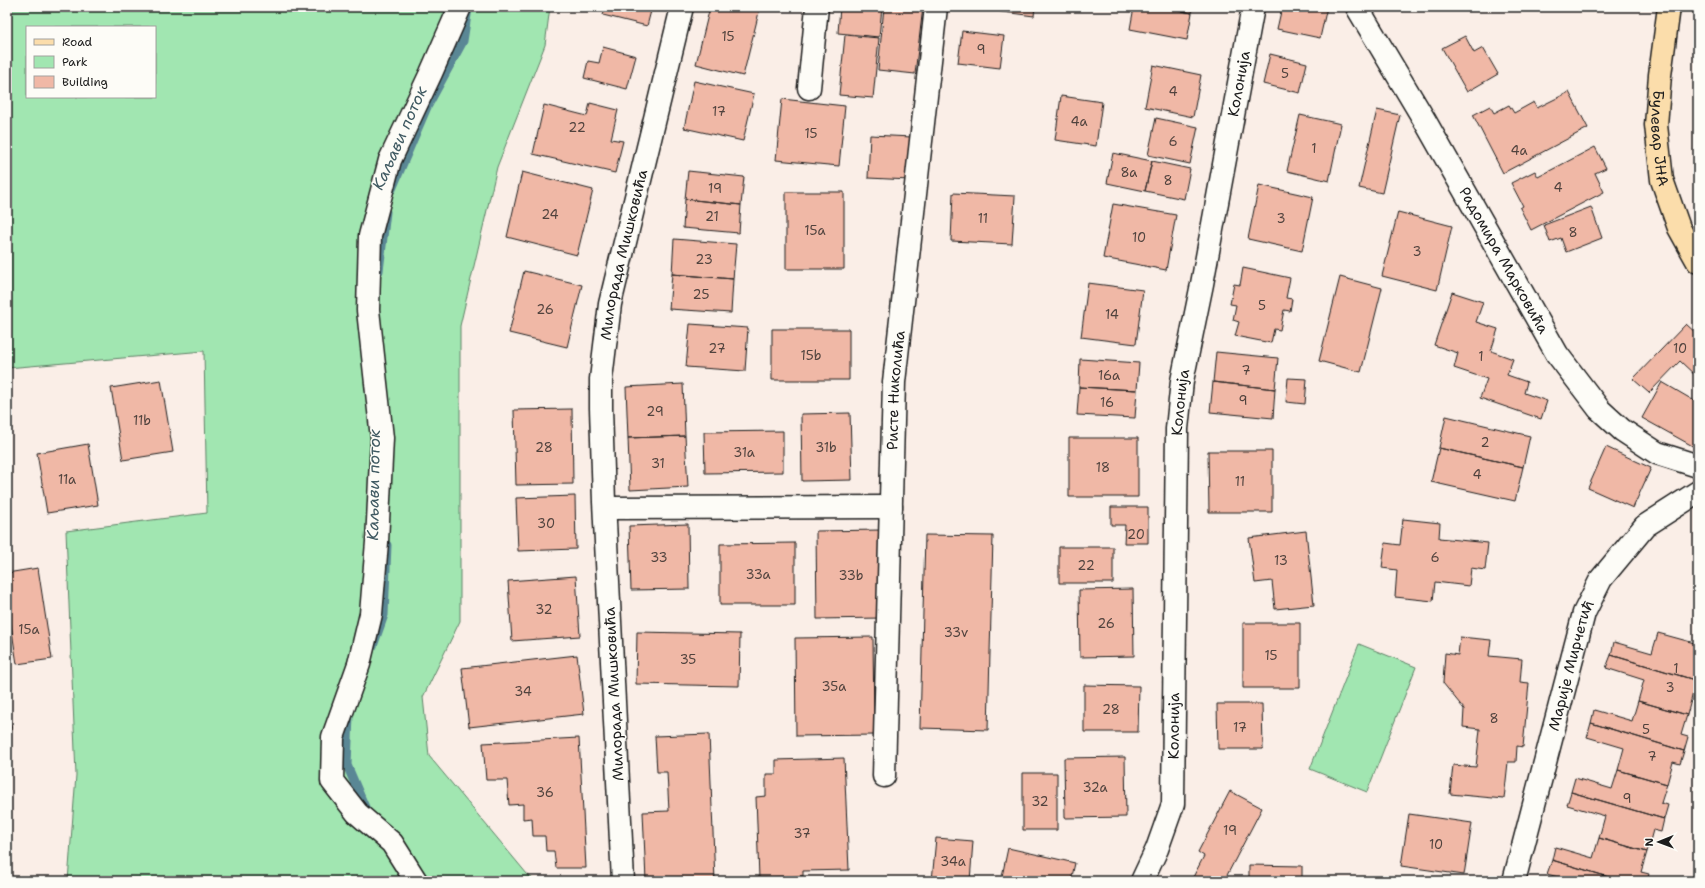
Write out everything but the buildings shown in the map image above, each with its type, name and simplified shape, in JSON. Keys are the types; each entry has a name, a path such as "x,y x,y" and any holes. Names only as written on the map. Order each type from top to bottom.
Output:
{"main road":[{"name":"Булевар ЈНА","path":"1669,7 1660,75 1656,125 1662,180 1678,228 1698,262"}],"street":[{"path":"416,881 392,843 357,813 332,781 333,737 359,664 371,614 376,549 382,438 368,310 370,236 390,160 460,7"},
{"name":"Милорада Мишковића","path":"623,881 600,408 604,345 610,304 682,7"},
{"path":"809,88 818,7"},
{"name":"Ристе Николића","path":"884,776 894,382 936,7"},
{"name":"Колонија","path":"1154,881 1167,855 1171,840 1177,429 1181,388 1253,7"},
{"name":"Радомира Марковића","path":"1357,7 1426,121 1557,354 1599,408 1622,430 1656,453 1698,466"},
{"name":"Марије Мирчетић","path":"1514,881 1584,613 1601,579 1645,526 1698,492"},
{"path":"605,508 891,507"},
{"name":"Колонија","path":"1142,881 1157,849 1172,804"}],"green space":[{"path":"7,7 550,7 545,45 497,167 460,326 460,621 423,697 429,756 527,874 535,881 68,881 76,775 66,531 207,513 204,351 7,368"},
{"path":"1359,644 1416,667 1367,792 1310,769"}],"waterway":[{"name":"Каљави поток","path":"392,189 427,107 463,41 468,8"},
{"name":"Каљави поток","path":"379,271 386,212"},
{"name":"Каљави поток","path":"373,646 384,615 387,545"},
{"name":"Каљави поток","path":"349,715 347,765 367,812"}]}
